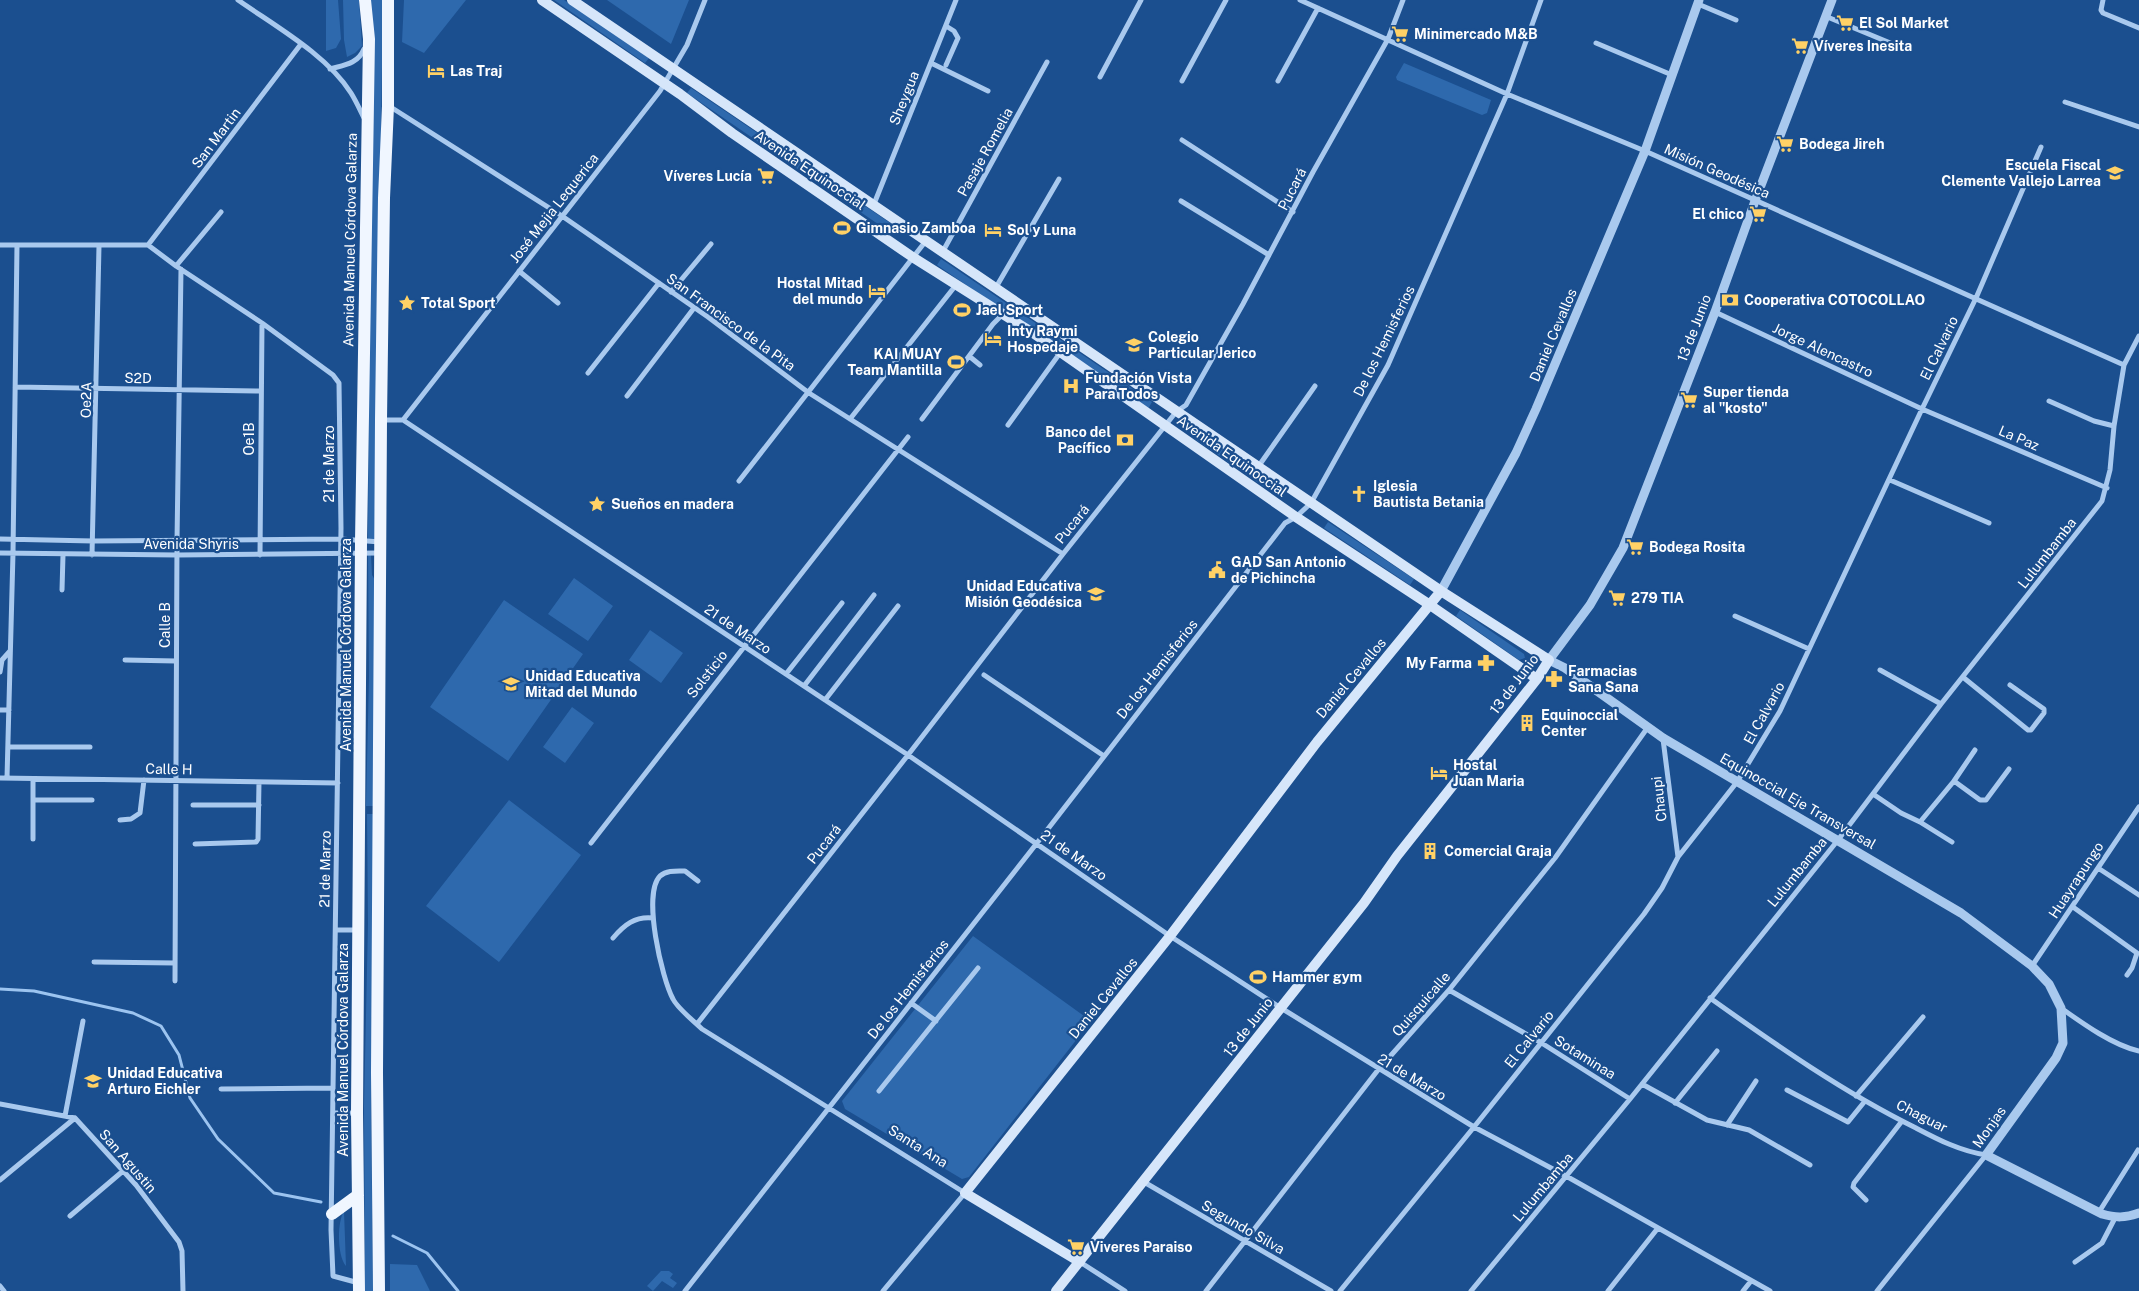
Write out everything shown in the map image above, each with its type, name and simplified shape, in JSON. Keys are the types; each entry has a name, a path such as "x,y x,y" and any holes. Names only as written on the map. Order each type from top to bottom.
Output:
{"main road":[{"name":"Avenida Manuel Córdova Galarza","path":"359,1287 357,1113 361,548 369,39 365,0"},
{"path":"379,1291 383,1210 377,1073 381,420 384,198 388,106 388,0"},
{"name":"Avenida Equinoccial","path":"542,0 914,258 1060,353 1296,517 1430,605 1537,680"},
{"name":"Avenida Equinoccial","path":"572,0 1176,412 1441,591 1549,660"},
{"name":"Daniel Cevallos","path":"965,1193 1170,936 1316,742 1441,591"},
{"name":"13 de Junio","path":"1056,1291 1364,903 1397,856 1537,680 1549,660"},
{"path":"360,809 380,808"},
{"name":"Santa Ana","path":"965,1193 1080,1262"},
{"path":"332,1214 358,1195"}],"street":[{"path":"238,0 301,44 330,68 351,93 367,124"},
{"name":"José Mejia Lequerica","path":"403,420 664,84 687,45 705,0"},
{"name":"Sheygua","path":"874,205 956,0"},
{"path":"1100,77 1140,0"},
{"path":"1182,82 1226,0"},
{"name":"Misión Geodésica","path":"1300,0 1507,94 1645,151 2124,365"},
{"name":"Pucará","path":"697,1024 908,755 1062,554 1176,412 1186,404 1388,39 1403,0"},
{"name":"De los Hemisferios","path":"685,1291 1286,523 1296,517 1311,503 1388,366 1507,94 1541,0"},
{"name":"13 de Junio","path":"1549,660 1590,605 1623,548 1715,312 1755,201 1832,0"},
{"path":"2103,0 2101,10 2103,13 2139,28"},
{"path":"1699,2 1736,20"},
{"name":"Daniel Cevallos","path":"1441,591 1516,453 1645,151 1699,2"},
{"path":"1278,81 1318,8"},
{"path":"1825,16 1900,47"},
{"path":"946,26 954,31 958,38 946,65"},
{"path":"330,68 353,63 362,55 369,39"},
{"path":"1596,43 1672,75"},
{"name":"San Martin","path":"148,245 301,44"},
{"name":"Pasaje Romelia","path":"942,253 1047,62"},
{"path":"931,63 988,91"},
{"path":"2065,102 2139,127"},
{"name":"San Francisco de la Pita","path":"388,106 562,216 659,283 809,392 1062,554"},
{"path":"1182,140 1293,212"},
{"name":"El Calvario","path":"1340,1291 1644,914 1662,888 1678,857 1737,782 1780,711 1976,298 2041,147"},
{"path":"995,289 1059,179"},
{"path":"1181,201 1269,255"},
{"path":"178,268 221,212"},
{"path":"739,481 925,242"},
{"path":"671,292 712,244"},
{"path":"0,245 148,245"},
{"path":"8,778 17,245"},
{"name":"21 de Marzo","path":"148,245 178,268 262,323 333,375 339,384 341,539 333,1088 333,1276 359,1287"},
{"name":"Oe2A","path":"92,555 99,246"},
{"name":"Calle B","path":"175,980 177,541 180,390 178,268"},
{"path":"519,271 558,303"},
{"path":"588,373 659,283"},
{"path":"850,419 956,285"},
{"path":"627,396 694,308"},
{"name":"Jorge Alencastro","path":"1715,312 1922,409"},
{"path":"922,419 993,324 1002,315"},
{"name":"Oe1B","path":"260,555 262,323"},
{"name":"Lulumbamba","path":"1471,1291 1630,1099 1838,840 1941,704 1964,678 2102,501 2107,488 2114,426 2124,365 2139,336"},
{"path":"1008,425 1060,353"},
{"path":"969,356 980,364"},
{"path":"1258,467 1315,386"},
{"name":"S2D","path":"15,387 261,391"},
{"path":"2049,401 2094,421 2114,426"},
{"name":"La Paz","path":"1922,409 2107,488"},
{"path":"381,420 403,420"},
{"name":"21 de Marzo","path":"403,420 908,755 1170,936 1378,1070 1474,1127 1566,1176 1770,1291"},
{"name":"Solsticio","path":"591,843 743,645 908,436"},
{"path":"1890,480 1989,523"},
{"name":"Avenida Shyris","path":"0,538 93,541 341,539 361,548 381,548"},
{"name":"Avenida Shyris","path":"0,553 63,555 340,554 361,548 381,548"},
{"path":"62,590 63,555"},
{"path":"804,686 874,595"},
{"path":"786,674 842,603"},
{"path":"824,700 898,606"},
{"path":"1735,616 1809,649"},
{"path":"0,672 2,660 11,651"},
{"path":"125,660 176,661"},
{"name":"Equinoccial Eje Transversal","path":"1549,660 1565,668 1663,738 1961,913 2032,966"},
{"path":"1880,670 1941,704"},
{"path":"984,675 1104,756"},
{"path":"1964,678 2028,730 2031,730 2044,713 2044,709 2010,685"},
{"path":"0,710 9,710"},
{"name":"Quisquicalle","path":"1206,1291 1378,1070 1449,990 1554,858 1648,727"},
{"name":"Chaupi","path":"1663,738 1678,857"},
{"path":"8,747 90,747"},
{"path":"1920,822 1954,781 1975,750"},
{"path":"1954,781 1980,800 1986,800 1994,792 2009,769"},
{"name":"Calle H","path":"0,778 338,783"},
{"path":"33,779 33,839"},
{"path":"120,820 131,820 140,813 144,780"},
{"path":"195,844 256,842 258,839 259,782"},
{"path":"1873,794 1901,813 1920,822 1952,842"},
{"path":"33,800 92,800"},
{"path":"193,805 259,805"},
{"name":"Huayrapungo","path":"2032,966 2139,807"},
{"path":"2098,868 2139,895"},
{"name":"Santa Ana","path":"698,882 685,871 666,872 658,878 654,890 653,931 672,998 678,1007 702,1029 830,1107 965,1193"},
{"path":"2073,907 2136,953 2132,968 2127,975"},
{"path":"614,938 620,930 636,919 642,917 653,918"},
{"path":"336,930 358,930"},
{"path":"94,962 175,963"},
{"name":"Monjas","path":"1877,1291 1986,1155 2056,1058 2063,1043 2061,1008 2049,984 2032,966"},
{"path":"879,1091 978,968"},
{"name":"Sotaminaa","path":"1449,990 1540,1042 1630,1099"},
{"name":"Chaguar","path":"1710,998 1798,1060 1865,1101 1958,1149 1986,1155 2099,1212 2115,1218"},
{"path":"912,1003 936,1021"},
{"path":"2061,1008 2079,1021 2128,1049 2139,1051"},
{"path":"1856,1096 1923,1017"},
{"path":"65,1116 84,1021"},
{"path":"1675,1102 1717,1051"},
{"path":"1727,1124 1756,1081"},
{"path":"1642,1084 1707,1120 1749,1130 1810,1165"},
{"path":"221,1089 333,1088"},
{"path":"1787,1090 1848,1122 1865,1101"},
{"path":"0,1104 76,1118"},
{"path":"333,1113 357,1113"},
{"path":"0,1180 76,1118"},
{"name":"San Agustin","path":"76,1118 123,1171 179,1242 182,1251 183,1291"},
{"path":"1866,1200 1853,1188 1854,1184 1902,1121"},
{"path":"2099,1212 2138,1150"},
{"path":"70,1216 123,1171"},
{"name":"Segundo Silva","path":"1144,1182 1331,1291"},
{"name":"Daniel Cevallos","path":"883,1291 965,1193"},
{"path":"2075,1262 2102,1243 2115,1218 2128,1217 2139,1213"},
{"path":"1608,1291 1658,1228"},
{"name":"Santa Ana","path":"1080,1262 1125,1291"},
{"path":"1743,1291 1751,1281"},
{"path":"0,1286 4,1291"}],"shaded area":[{"path":"326,0 338,0 341,39 336,48 326,51"},
{"path":"343,0 359,0 362,46 355,53 347,57 344,40"},
{"path":"371,0 383,0 375,539 368,539"},
{"path":"404,0 466,0 424,53 402,42"},
{"path":"554,0 564,0 649,58 645,63"},
{"path":"607,0 689,0 671,44"},
{"path":"1404,63 1491,100 1487,113 1482,115 1397,80 1396,77"},
{"path":"691,88 899,229 894,235 687,93"},
{"path":"941,259 1152,402 1148,409 937,265"},
{"path":"1199,433 1280,489 1276,495 1195,439"},
{"path":"1328,522 1414,579 1410,585 1324,528"},
{"path":"368,555 371,555 372,575 375,580 375,806 366,806 369,677"},
{"path":"574,578 613,606 588,641 548,614"},
{"path":"504,600 583,654 508,761 430,707"},
{"path":"1460,610 1524,654 1525,658 1519,660 1456,616"},
{"path":"650,630 683,653 661,683 629,660"},
{"path":"572,707 594,723 565,763 543,747"},
{"path":"509,800 581,855 499,962 426,906"},
{"path":"367,814 375,814 371,1105 373,1291 365,1291 364,1106 368,924"},
{"path":"973,936 1091,1021 969,1177 962,1179 845,1109 842,1101"},
{"path":"344,1211 346,1266 341,1255 339,1239 340,1223"},
{"path":"390,1264 417,1265 430,1291 390,1291"},
{"path":"661,1271 669,1271 673,1274 670,1278 677,1283 673,1288 662,1281 653,1291 647,1286"}],"waterway":[{"path":"0,989 34,991 133,1013 161,1026 179,1055 190,1098 218,1139 274,1193 321,1202"},
{"path":"393,1236 427,1253 458,1291"}],"place":[{"name":"El Sol Market","path":"1845,23"},
{"name":"Minimercado M&B","path":"1400,34"},
{"name":"Víveres Inesita","path":"1800,46"},
{"name":"Las Traj","path":"436,71"},
{"name":"Bodega Jireh","path":"1785,144"},
{"name":"Escuela Fiscal Clemente Vallejo Larrea","path":"2115,173"},
{"name":"Víveres Lucía","path":"766,176"},
{"name":"El chico","path":"1758,214"},
{"name":"Gimnasio Zamboa","path":"842,228"},
{"name":"Sol y Luna","path":"993,230"},
{"name":"Hostal Mitad del mundo","path":"877,291"},
{"name":"Cooperativa COTOCOLLAO","path":"1730,300"},
{"name":"Total Sport","path":"407,303"},
{"name":"Jael Sport","path":"962,310"},
{"name":"Inty Raymi Hospedaje","path":"993,339"},
{"name":"Colegio Particular Jerico","path":"1134,345"},
{"name":"KAI MUAY Team Mantilla","path":"956,362"},
{"name":"Fundación Vista Para Todos","path":"1071,386"},
{"name":"Super tienda al \"kosto\"","path":"1689,400"},
{"name":"Banco del Pacífico","path":"1125,440"},
{"name":"Iglesia Bautista Betania","path":"1359,494"},
{"name":"Sueños en madera","path":"597,504"},
{"name":"Bodega Rosita","path":"1635,547"},
{"name":"GAD San Antonio de Pichincha","path":"1217,570"},
{"name":"Unidad Educativa Misión Geodésica","path":"1096,594"},
{"name":"279 TIA","path":"1617,598"},
{"name":"My Farma","path":"1486,663"},
{"name":"Farmacias Sana Sana","path":"1554,679"},
{"name":"Unidad Educativa Mitad del Mundo","path":"511,684"},
{"name":"Equinoccial Center","path":"1527,723"},
{"name":"Hostal Juan Maria","path":"1439,773"},
{"name":"Comercial Graja","path":"1430,851"},
{"name":"Hammer gym","path":"1258,977"},
{"name":"Unidad Educativa Arturo Eichler","path":"93,1081"},
{"name":"Viveres Paraiso","path":"1076,1247"}]}
